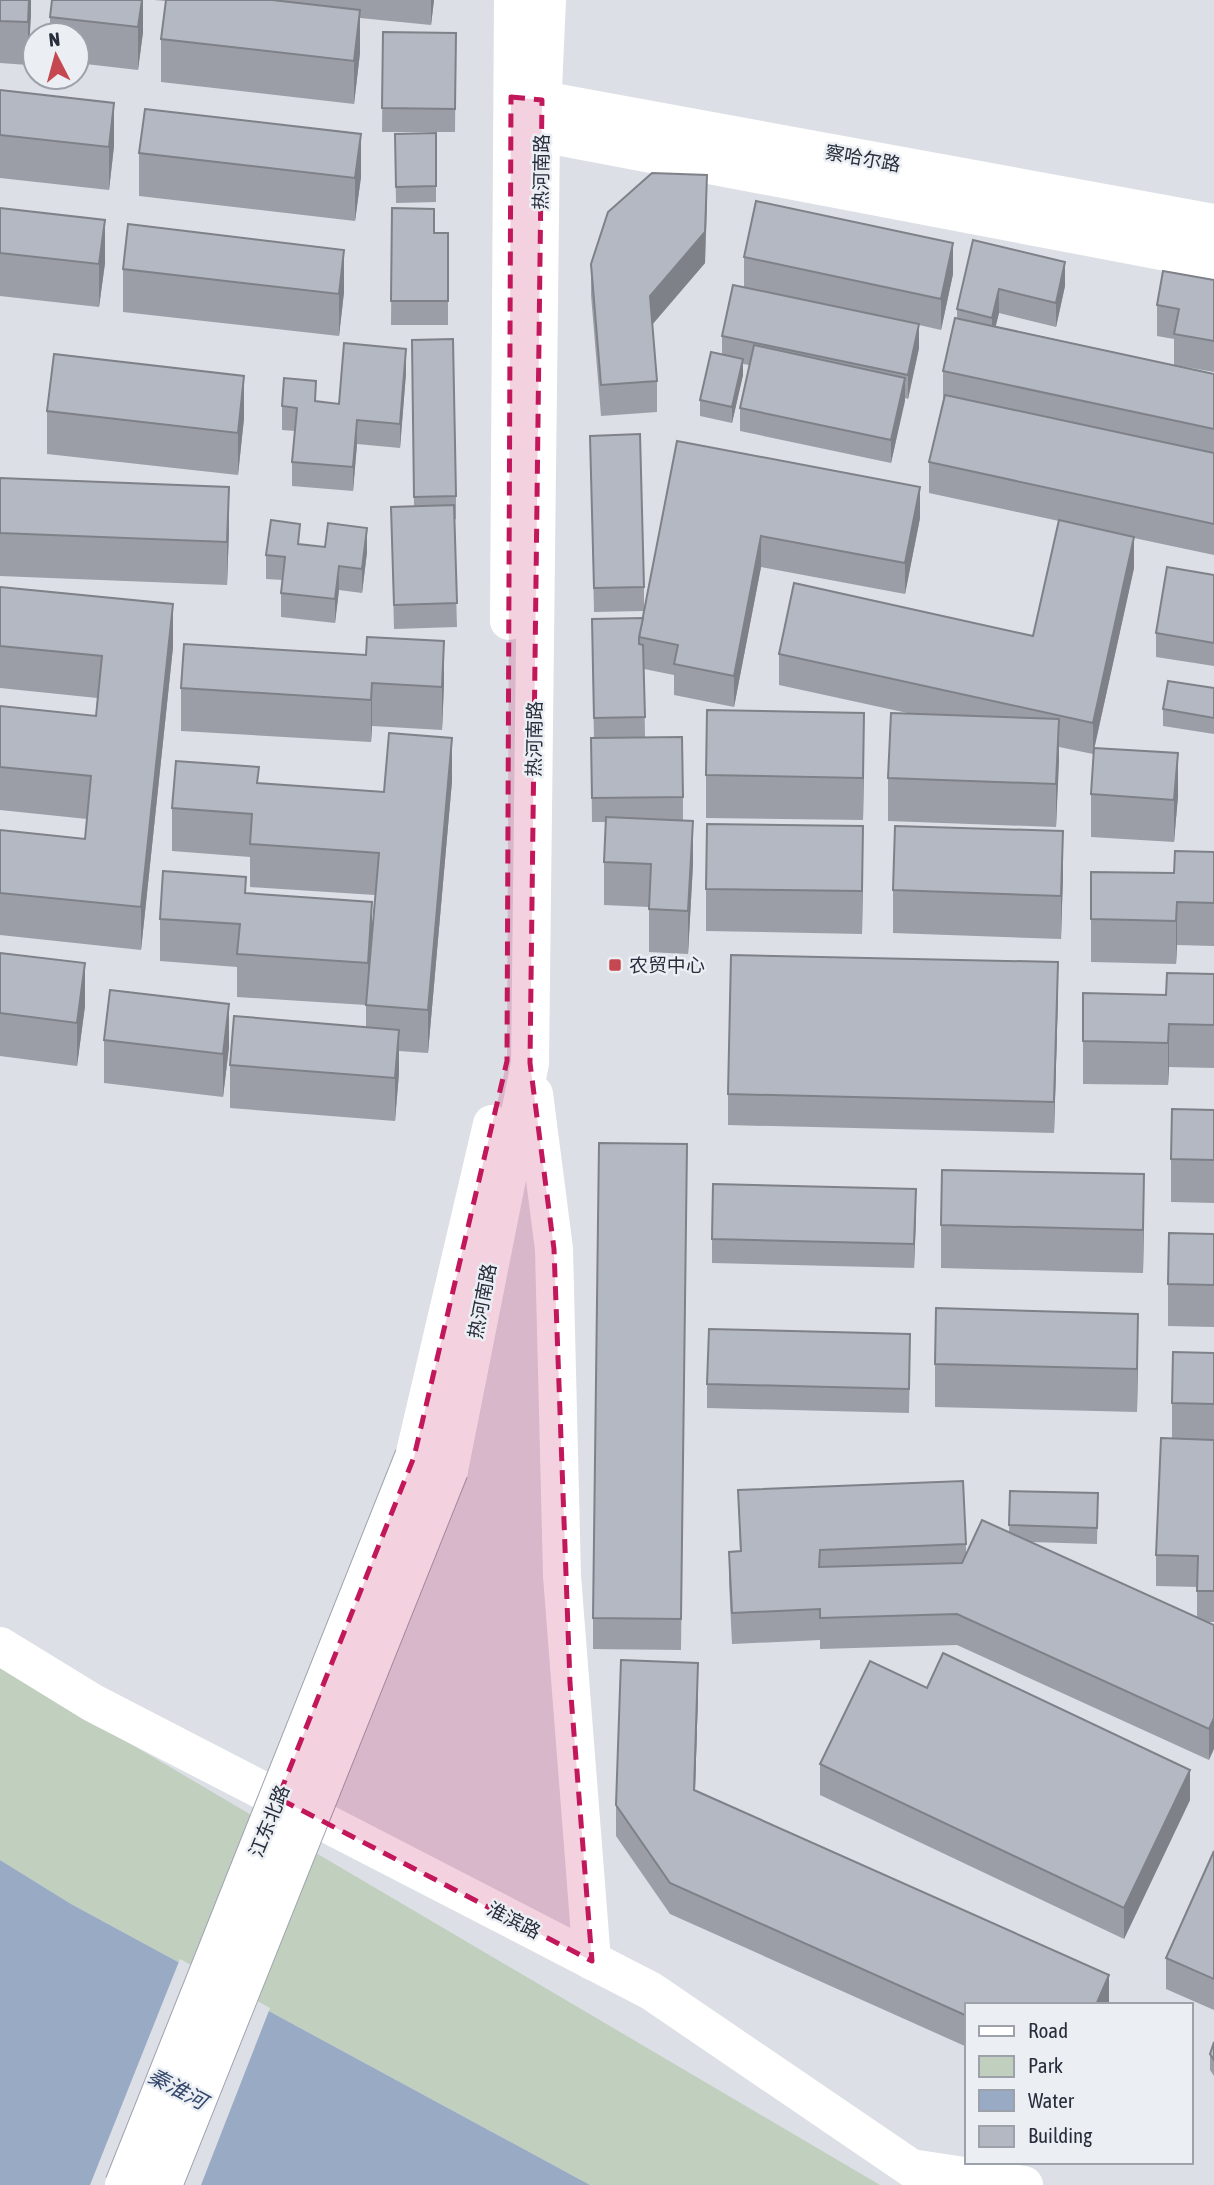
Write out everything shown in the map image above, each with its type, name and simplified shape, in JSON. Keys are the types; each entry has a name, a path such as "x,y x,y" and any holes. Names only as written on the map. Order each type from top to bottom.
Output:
{"main road":[{"name":"热河南路","path":"449,1470 530,1063 526,115 513,0"},
{"name":"热河南路","path":"414,1457 507,1061 526,115 547,0"},
{"name":"察哈尔路","path":"526,115 1214,223"},
{"name":"察哈尔路","path":"526,115 1214,261"},
{"path":"530,1063 554,1249 562,1576 592,1961"},
{"name":"江东北路","path":"124,2185 414,1457"},
{"name":"江东北路","path":"163,2185 449,1470"},
{"name":"淮滨路","path":"0,1646 93,1703 651,1991 911,2168 1024,2185"}],"highlighted area":[{"path":"511,97 542,100 530,1063 554,1249 570,1683 592,1961 278,1798 414,1457 507,1061"}],"green space":[{"path":"0,1667 880,2185 590,2185 71,1904 0,1860"}],"water":[{"name":"秦淮河","path":"0,1860 71,1904 590,2185 0,2185"}],"pier":[{"path":"180,1959 270,2008 201,2185 90,2185"}],"building":[{"path":"0,0 29,0 28,21 0,21"},
{"path":"52,0 142,0 138,27 50,17"},
{"path":"166,0 272,0 360,10 354,61 161,39"},
{"path":"383,32 456,33 455,109 382,108"},
{"path":"0,90 114,103 109,147 0,135"},
{"path":"145,109 361,134 355,178 139,153"},
{"path":"436,133 436,186 396,187 395,134"},
{"path":"652,173 707,175 705,232 650,296 657,381 601,385 591,264 608,212"},
{"path":"756,201 953,243 941,299 744,257"},
{"path":"0,208 105,220 99,264 0,253"},
{"path":"392,208 434,209 434,233 448,233 448,301 391,301"},
{"path":"128,224 344,250 339,294 123,269"},
{"path":"973,240 1065,262 1056,303 999,289 992,318 957,309"},
{"path":"1163,271 1214,280 1214,341 1174,334 1179,309 1157,305"},
{"path":"733,285 919,324 908,375 722,336"},
{"path":"955,318 1214,374 1214,429 943,371"},
{"path":"453,339 456,496 414,497 412,340"},
{"path":"344,343 406,349 400,424 357,420 353,467 292,462 297,408 282,406 284,378 316,381 315,401 339,404"},
{"path":"754,345 905,378 891,440 740,408"},
{"path":"711,352 743,359 732,407 700,400"},
{"path":"54,354 244,376 238,433 47,411"},
{"path":"945,395 1214,453 1214,524 929,462"},
{"path":"640,434 644,587 594,588 590,436"},
{"path":"677,441 920,487 905,563 761,536 734,676 674,664 678,645 639,637"},
{"path":"0,478 229,487 227,542 0,533"},
{"path":"454,505 457,603 394,605 391,507"},
{"path":"271,520 300,524 298,544 325,547 328,523 367,528 362,569 339,566 335,599 281,593 285,557 266,555"},
{"path":"1059,520 1134,537 1093,723 779,654 794,583 1033,636"},
{"path":"1167,567 1214,575 1214,643 1156,633"},
{"path":"0,587 173,604 141,907 0,893 0,830 85,839 91,776 0,767 0,706 96,716 102,656 0,646"},
{"path":"643,618 639,644 643,645 645,717 594,718 592,619"},
{"path":"367,637 444,641 442,687 372,683 371,700 181,688 184,644 366,655"},
{"path":"1168,681 1214,688 1214,718 1163,709"},
{"path":"707,710 864,713 863,778 706,775"},
{"path":"891,713 1059,719 1056,784 888,778"},
{"path":"389,733 452,738 428,1010 366,1005 379,853 250,844 252,814 172,808 176,761 259,767 257,783 384,792"},
{"path":"682,737 683,797 592,798 591,738"},
{"path":"1094,748 1178,753 1174,800 1091,794"},
{"path":"606,817 693,821 688,911 649,909 651,864 604,862"},
{"path":"707,824 863,826 862,891 706,889"},
{"path":"895,826 1063,831 1061,896 893,890"},
{"path":"1175,851 1214,852 1214,903 1177,902 1176,921 1091,919 1091,872 1174,873"},
{"path":"163,871 246,877 245,893 372,902 368,963 237,954 240,924 160,919"},
{"path":"0,953 85,963 77,1023 0,1013"},
{"path":"731,955 1058,962 1054,1102 728,1094"},
{"path":"1167,973 1214,974 1214,1025 1169,1024 1168,1043 1083,1041 1083,993 1166,995"},
{"path":"110,990 229,1004 223,1054 104,1040"},
{"path":"234,1016 399,1030 395,1078 230,1065"},
{"path":"1172,1109 1214,1110 1214,1160 1171,1159"},
{"path":"599,1143 687,1144 681,1619 593,1618"},
{"path":"942,1170 1144,1174 1143,1230 941,1225"},
{"path":"713,1184 916,1189 914,1244 712,1239"},
{"path":"1169,1233 1214,1234 1214,1285 1168,1284"},
{"path":"936,1308 1138,1314 1137,1369 935,1364"},
{"path":"709,1329 910,1334 909,1389 707,1384"},
{"path":"1173,1352 1214,1353 1214,1404 1172,1403"},
{"path":"1161,1438 1214,1440 1214,1591 1197,1591 1198,1556 1156,1555"},
{"path":"963,1481 966,1544 820,1550 819,1567 962,1563 982,1520 1214,1625 1214,1718 1209,1729 957,1614 820,1618 820,1609 732,1613 729,1552 741,1551 738,1490"},
{"path":"1010,1491 1098,1493 1097,1528 1009,1525"},
{"path":"943,1653 1190,1770 1124,1908 820,1764 870,1661 927,1688"},
{"path":"621,1660 698,1663 694,1790 1109,1975 1097,2003 965,2003 965,2015 670,1883 616,1805"},
{"path":"1214,1851 1214,1979 1166,1958"},
{"path":"1214,2042 1214,2060 1210,2054"}],"place":[{"name":"农贸中心","path":"615,965"}]}
